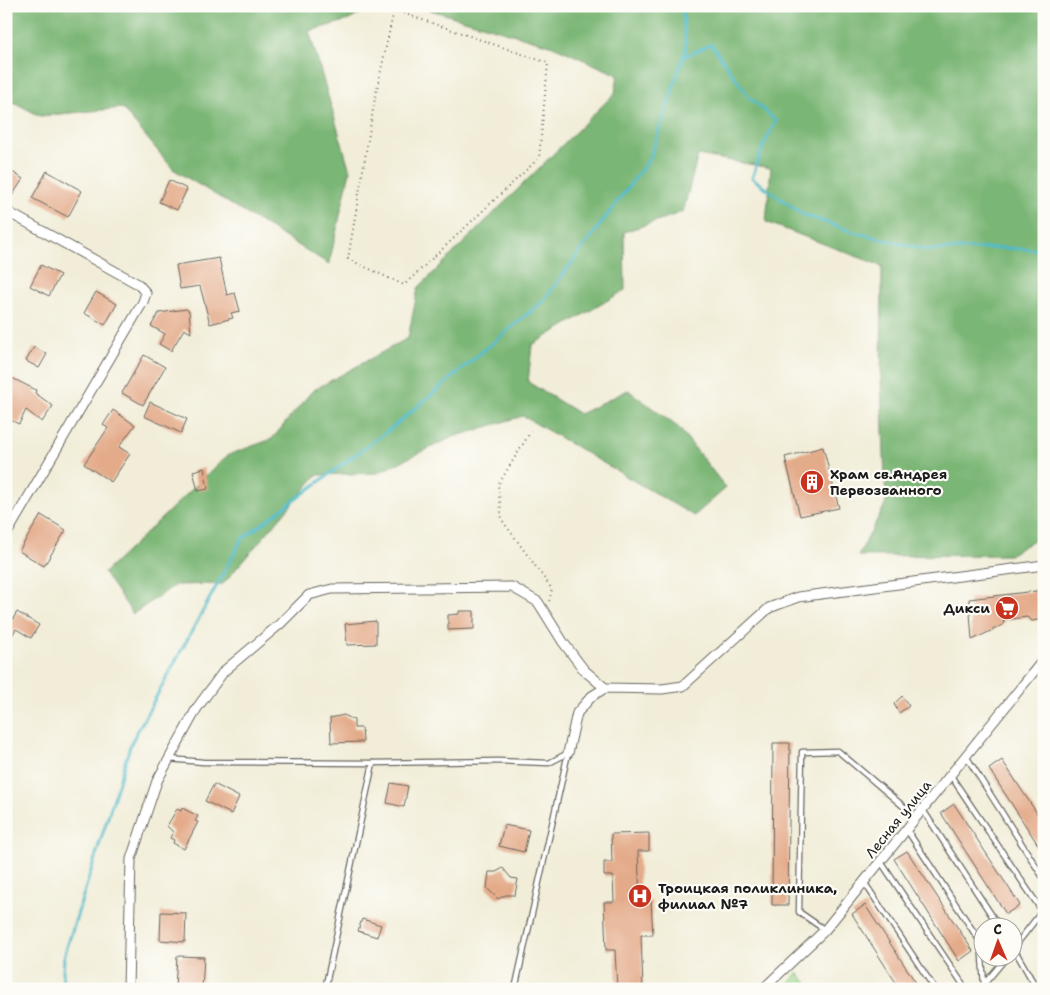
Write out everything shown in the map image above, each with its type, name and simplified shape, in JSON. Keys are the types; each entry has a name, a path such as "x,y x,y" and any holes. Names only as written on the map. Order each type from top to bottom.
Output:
{"street":[{"path":"6,211 138,284 146,293 143,302 6,535"},
{"path":"568,753 577,713 592,696 605,688 662,689 683,686 769,608 798,597 1044,565"},
{"path":"128,989 131,859 158,781 197,708 224,671 280,624 309,595 332,589 512,587 538,602 563,642 584,670 605,688"},
{"name":"Лесная улица","path":"764,989 825,930 924,810 1044,659"}],"lane":[{"path":"825,930 799,912 802,752 838,751 917,818"},
{"path":"169,759 203,762 373,763 498,761 549,763 568,753"},
{"path":"515,989 568,753"},
{"path":"966,756 1044,879"},
{"path":"325,989 373,763"},
{"path":"950,776 1043,910 1022,937"},
{"path":"924,810 994,918"},
{"path":"907,830 981,943 982,987"},
{"path":"881,862 966,989"},
{"path":"864,882 935,989"},
{"path":"1022,963 1037,989"},
{"path":"982,987 998,968"}],"path":[{"path":"394,6 375,98 348,259 404,285 539,158 548,62 394,10"},
{"path":"531,431 498,485 502,520 552,589 546,614"}],"green space":[{"path":"6,6 373,6 349,20 309,31 350,171 329,264 173,169 122,108 40,116 6,98"},
{"path":"417,6 1044,6 1044,534 1009,555 858,556 886,503 881,381 882,266 766,222 771,168 698,155 683,212 624,232 625,290 532,345 528,382 580,414 628,390 679,428 726,488 694,516 523,416 453,437 377,473 317,475 223,584 175,585 133,614 104,573 228,455 272,439 312,391 408,338 418,288 615,93 618,75 553,46"},
{"path":"798,973 812,989 782,989"}],"building":[{"path":"11,171 23,179 6,205 6,179"},
{"path":"47,171 82,191 68,217 32,198"},
{"path":"169,180 187,189 177,210 159,202"},
{"path":"219,258 227,295 235,293 240,311 231,313 233,318 210,324 200,286 180,289 176,265"},
{"path":"41,265 60,275 49,296 30,286"},
{"path":"96,292 117,304 105,325 84,313"},
{"path":"186,309 189,311 191,333 184,329 171,351 159,344 165,334 151,326 159,313"},
{"path":"34,347 47,354 39,368 26,361"},
{"path":"144,355 165,367 143,405 122,393"},
{"path":"6,375 36,390 35,393 53,406 42,422 26,410 19,424 6,418"},
{"path":"150,402 187,419 181,433 144,416"},
{"path":"113,410 135,425 119,447 130,454 111,482 84,464 108,428 103,425"},
{"name":"Храм св.Андрея Первозванного","path":"823,447 839,508 800,516 785,457"},
{"path":"204,468 208,489 198,491 193,471"},
{"path":"41,515 66,530 44,566 19,551"},
{"name":"Дикси","path":"1044,590 1044,616 1032,621 1027,617 1004,620 1003,625 972,640 969,599"},
{"path":"459,611 474,611 474,629 448,630 448,615 459,614"},
{"path":"17,612 39,625 31,638 16,629 6,645 6,615 13,619"},
{"path":"376,621 376,644 347,645 345,624"},
{"path":"902,696 909,706 899,713 894,704"},
{"path":"344,715 354,720 354,728 362,728 363,742 331,743 330,718"},
{"path":"773,743 790,743 788,905 772,905"},
{"path":"1002,760 1044,824 1044,854 989,769"},
{"path":"391,783 408,786 404,807 387,803"},
{"path":"214,784 239,797 231,814 205,801"},
{"path":"954,804 1020,905 1006,914 941,813"},
{"path":"182,808 198,816 195,821 198,822 184,849 173,843 174,840 170,838 173,832 167,826 177,809 181,811"},
{"path":"504,825 529,830 524,852 499,846"},
{"path":"649,833 649,851 638,851 640,902 651,901 653,935 641,935 643,989 617,989 615,950 606,950 604,902 614,902 613,876 604,876 604,862 612,862 611,834"},
{"path":"907,851 972,952 959,961 894,859"},
{"path":"503,868 511,878 518,879 515,895 506,895 498,899 487,888 489,872 496,872"},
{"path":"865,905 920,989 900,989 852,914"},
{"path":"161,912 186,913 185,942 160,940"},
{"path":"362,919 381,925 377,937 358,931"},
{"path":"177,956 204,957 202,989 175,989"}],"waterway":[{"path":"62,989 64,957 131,743 242,539 393,427 544,300 650,158 686,49 682,6"},
{"path":"682,58 711,44 749,97 776,121 763,146 752,178 802,214 853,232 927,250 1004,248 1044,250"}],"place":[{"name":"Храм св.Андрея Первозванного","path":"812,482"},
{"name":"Дикси","path":"1007,608"},
{"name":"Троицкая поликлиника, филиал №7","path":"640,896"}]}
